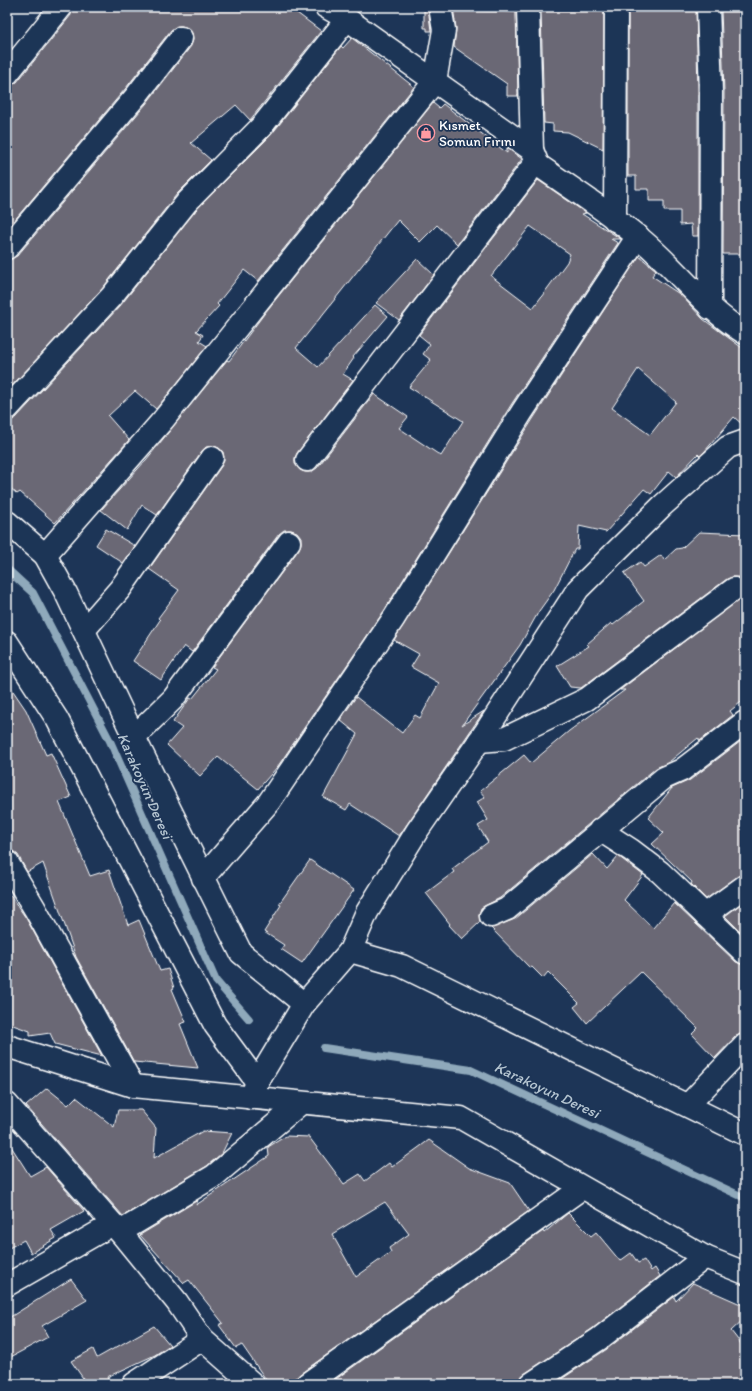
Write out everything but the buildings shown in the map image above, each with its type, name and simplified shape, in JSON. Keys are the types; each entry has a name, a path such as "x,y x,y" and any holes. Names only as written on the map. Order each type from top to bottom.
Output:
{"street":[{"path":"7,74 61,7"},
{"path":"326,7 347,19 435,81 615,220 638,236 710,308 731,325 745,333"},
{"path":"45,555 163,420 435,81 444,30 440,7"},
{"path":"307,460 534,156 528,7"},
{"path":"615,220 616,7"},
{"path":"708,7 711,92 710,308"},
{"path":"7,409 111,297 187,202 262,126 347,19"},
{"path":"7,248 122,112 181,38"},
{"path":"203,878 268,802 394,618 522,412 638,236"},
{"path":"254,1090 304,1004 350,951 367,912 417,831 479,741 578,589 662,506 728,447 745,441"},
{"path":"84,630 120,589 212,458"},
{"path":"7,522 45,555 66,593 134,737 241,953 304,1004"},
{"path":"134,737 173,699 289,542"},
{"path":"479,741 504,739 587,699 734,589"},
{"path":"7,642 57,719 215,1025 254,1090"},
{"path":"491,916 507,909 664,778 682,770 745,722"},
{"path":"600,830 632,850 660,872 745,953"},
{"path":"7,862 35,909 133,1086"},
{"path":"705,915 745,886"},
{"path":"350,951 402,966 745,1134"},
{"path":"7,1046 133,1086 254,1090 301,1103 461,1118 705,1257 745,1274"},
{"path":"688,1105 745,1046"},
{"path":"7,1285 214,1176 301,1103"},
{"path":"7,1104 117,1228 177,1302 202,1340 253,1384"},
{"path":"307,1384 582,1188"},
{"path":"531,1384 599,1339 705,1257"},
{"path":"134,1384 202,1340"}],"waterway":[{"name":"Karakoyun Deresi","path":"7,569 33,593 110,741 216,981 249,1019"},
{"name":"Karakoyun Deresi","path":"324,1048 471,1070 745,1198"}],"place":[{"name":"Kısmet Somun Fırını","path":"426,133"}]}
